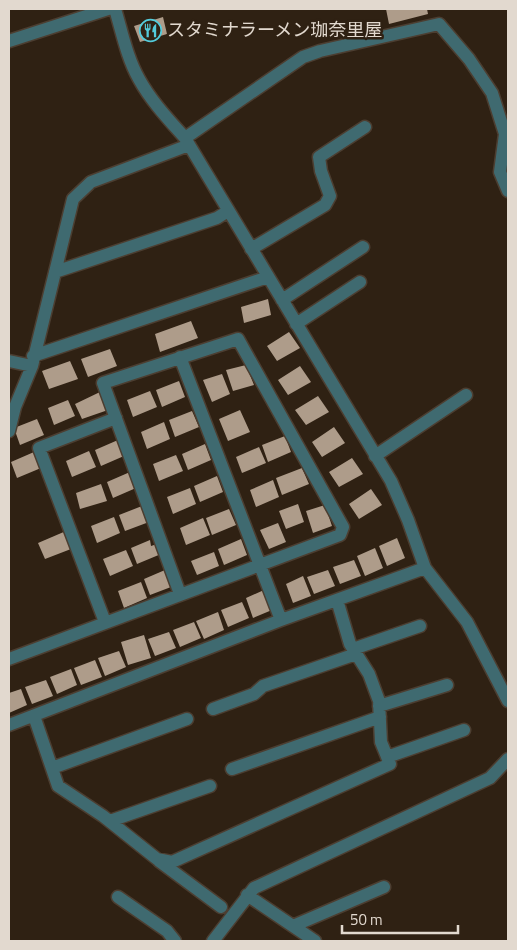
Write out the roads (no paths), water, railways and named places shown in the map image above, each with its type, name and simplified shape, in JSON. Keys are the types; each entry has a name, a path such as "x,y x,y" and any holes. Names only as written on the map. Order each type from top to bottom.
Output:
{"street":[{"path":"9,42 108,9"},
{"path":"115,9 139,80 187,142 391,481 408,520 424,568 467,622 508,701"},
{"path":"9,430 15,407 32,361 73,199 90,182 187,142 303,57 320,51 439,24 469,59 492,94 505,134 500,172 508,191"},
{"path":"251,249 325,205 330,196 321,170 319,157 365,127"},
{"path":"55,272 217,218 228,211"},
{"path":"282,300 363,247"},
{"path":"9,361 32,361 268,277"},
{"path":"296,324 360,282"},
{"path":"9,659 340,535 343,527 238,339 103,383 180,594"},
{"path":"180,357 281,620"},
{"path":"375,456 466,396"},
{"path":"105,622 39,448 116,418"},
{"path":"9,725 281,620 424,568"},
{"path":"157,859 172,862 390,764 381,742 379,701 369,674 350,644 337,600"},
{"path":"213,709 254,694 263,686 420,626"},
{"path":"232,769 447,685"},
{"path":"34,716 58,786 110,821 221,907"},
{"path":"52,768 187,719"},
{"path":"387,757 464,730"},
{"path":"213,941 254,888 490,778 508,759"},
{"path":"110,821 210,786"},
{"path":"293,926 384,887"},
{"path":"247,895 314,941"},
{"path":"118,897 167,931 175,941"}],"place":[{"name":"スタミナラーメン珈奈里屋","path":"151,30"}]}
